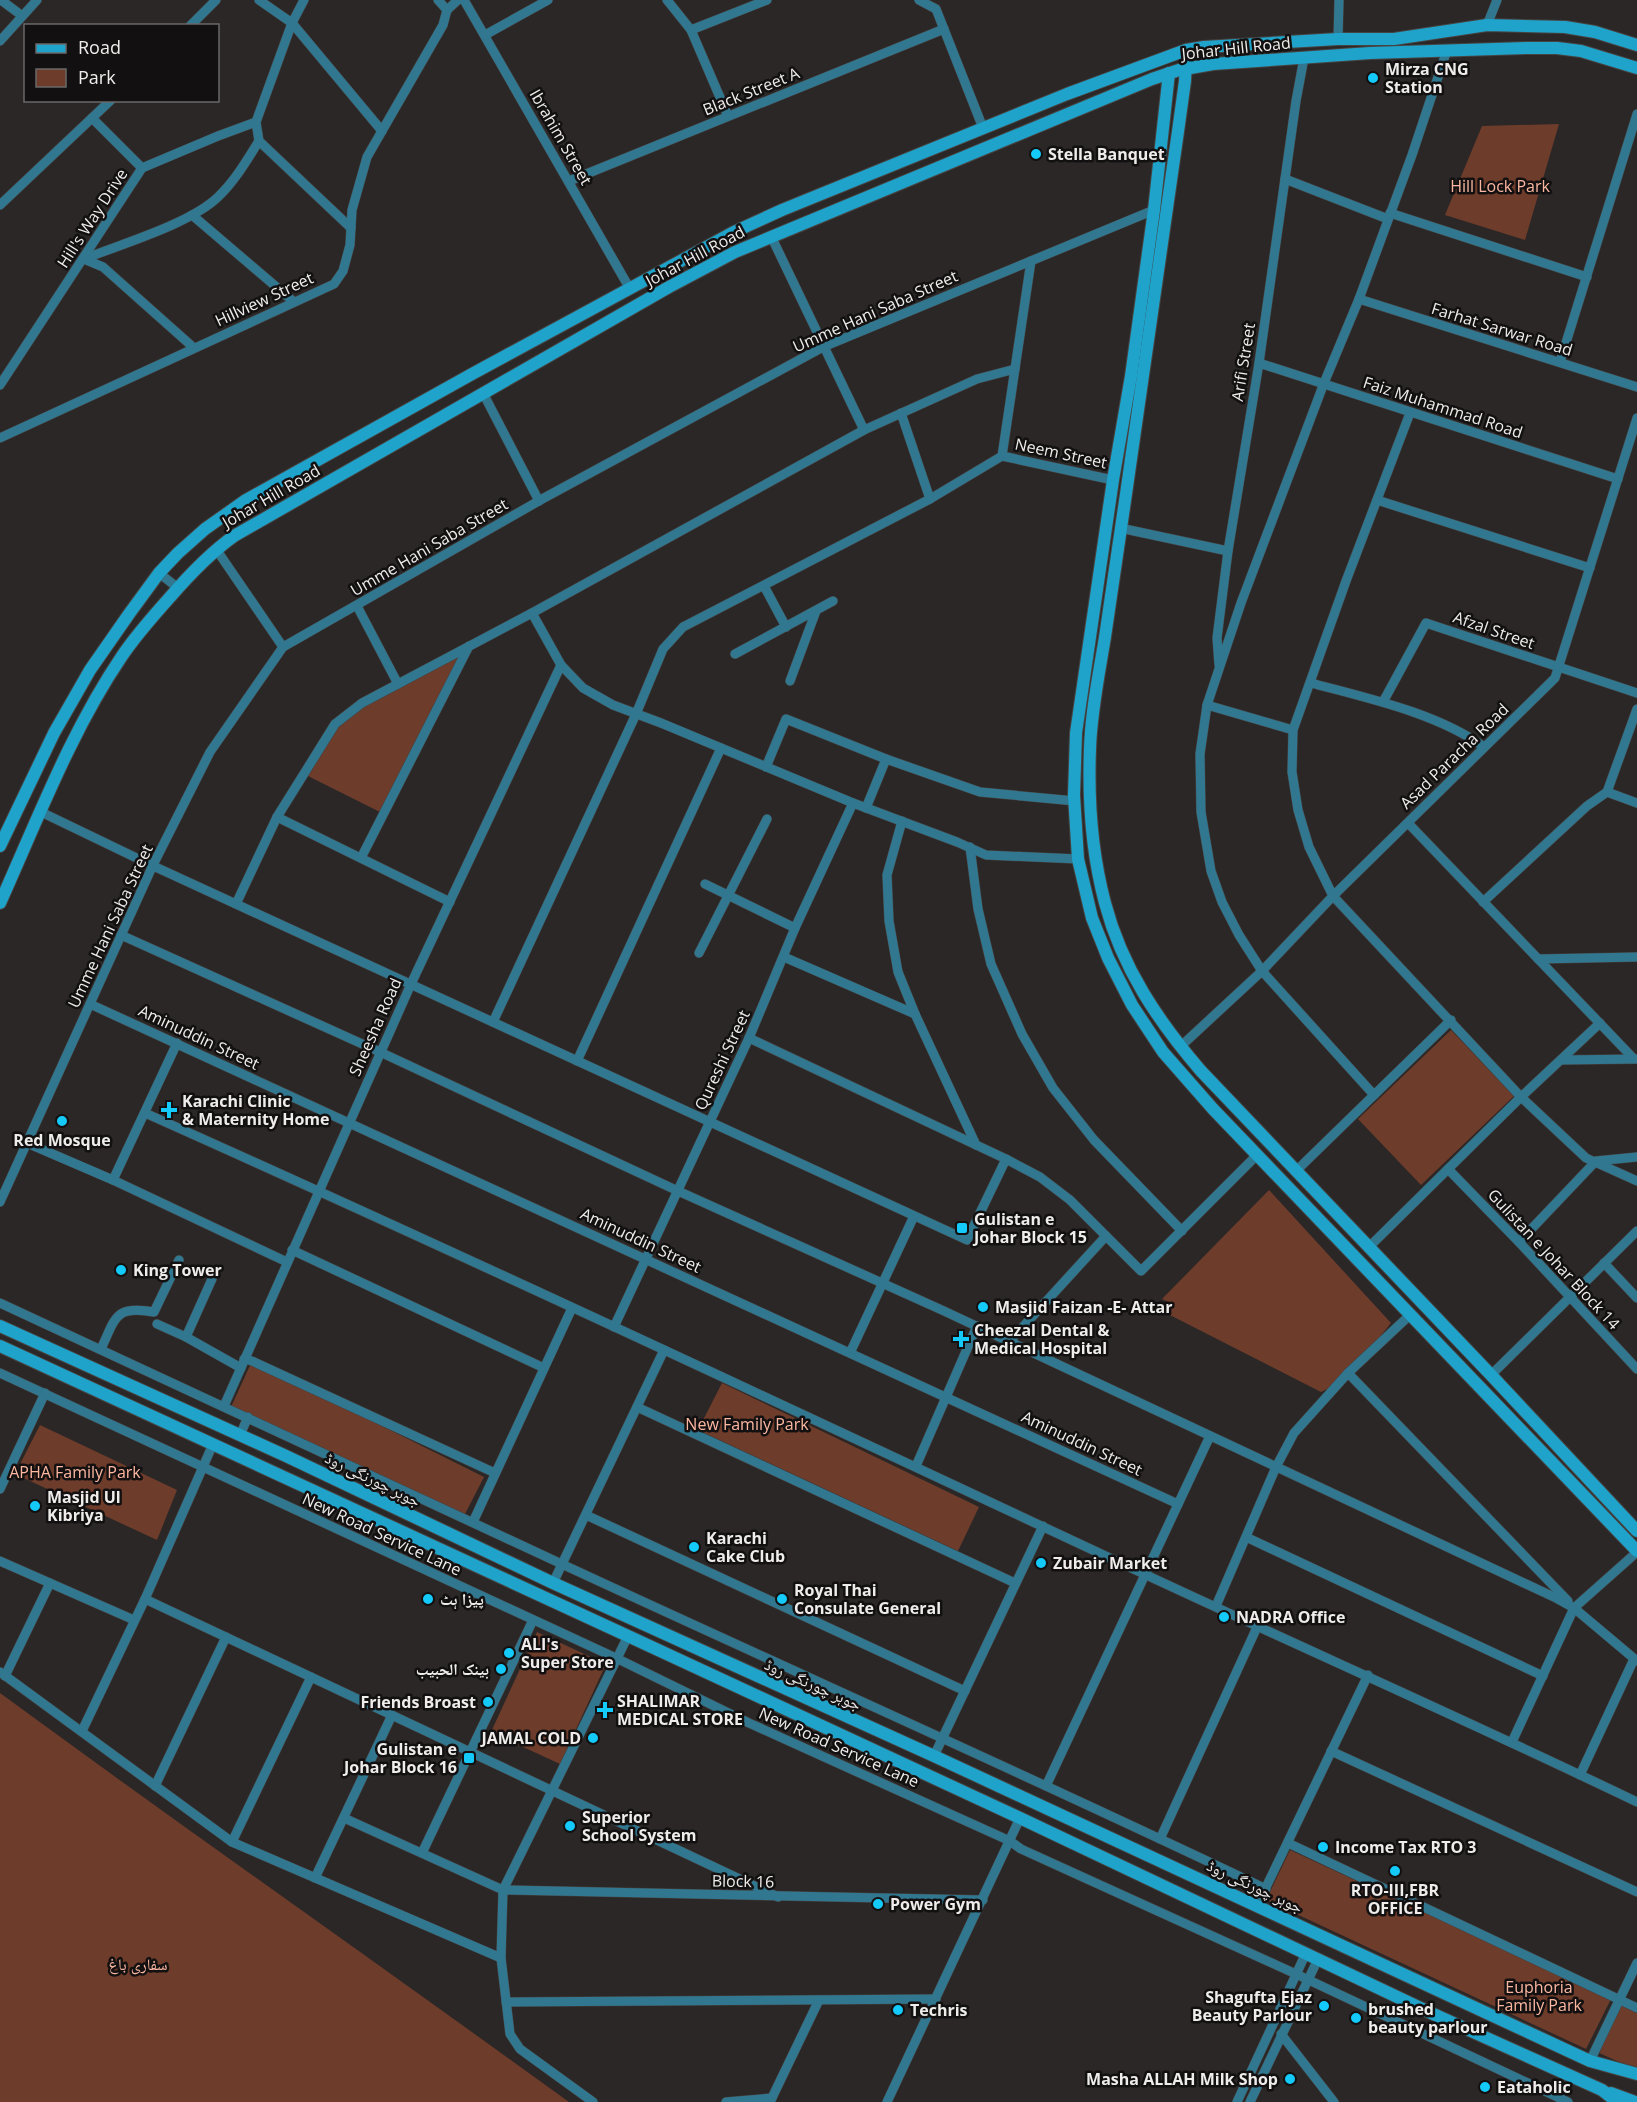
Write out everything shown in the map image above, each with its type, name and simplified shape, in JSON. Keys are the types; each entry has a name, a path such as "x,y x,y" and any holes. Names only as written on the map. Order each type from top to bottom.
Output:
{"street":[{"path":"1,0 21,15"},
{"path":"0,41 21,15 37,0"},
{"path":"192,24 216,0"},
{"path":"259,0 292,24 382,131"},
{"path":"304,0 292,24 256,122 259,141 351,228"},
{"path":"438,0 447,10 458,0"},
{"name":"Ibrahim Street","path":"464,0 630,289"},
{"path":"485,35 548,0"},
{"path":"667,0 691,30 728,116"},
{"path":"691,30 767,0"},
{"path":"919,0 936,9 984,128"},
{"path":"1338,39 1339,0"},
{"path":"1487,25 1497,0"},
{"name":"Hillview Street","path":"0,438 334,284 343,271 350,245 352,210 367,157 443,25 447,10"},
{"name":"Johar Hill Road","path":"0,846 54,733 90,670 159,573 205,529 246,500 734,232 782,210 1067,94 1186,50 1338,39 1394,39 1487,25 1565,27 1594,32 1637,45"},
{"name":"Black Street A","path":"569,181 944,29"},
{"path":"1394,39 1394,53"},
{"name":"Johar Hill Road","path":"0,903 48,794 89,712 122,656 178,588 216,549 243,530 735,252 1074,111 1186,68 1214,64 1394,53 1557,48 1581,51 1637,68"},
{"path":"1186,50 1186,68 1157,285 1120,528 1090,748 1090,793 1095,850 1104,901 1114,932 1139,988 1168,1033 1201,1071 1637,1531"},
{"path":"1374,1095 1262,971 1227,910 1211,871 1201,812 1200,754 1207,705 1241,603 1324,384 1359,299 1447,51"},
{"name":"Arifi Street","path":"1219,670 1217,638 1228,551 1259,363 1296,101 1305,58"},
{"path":"1169,73 1154,210 1131,376 1113,480 1076,733 1075,801 1078,859 1092,918 1108,958 1132,1005 1163,1052 1257,1155 1637,1552 1574,1608 1512,1742"},
{"path":"1067,94 1074,111"},
{"path":"0,205 109,102"},
{"path":"1560,362 1637,114"},
{"path":"92,118 142,168"},
{"name":"Hill's Way Drive","path":"0,385 142,168 256,122"},
{"path":"84,259 183,220 218,198 242,168 259,141"},
{"path":"1285,179 1389,216 1587,277"},
{"path":"782,210 790,228"},
{"name":"Umme Hani Saba Street","path":"0,1202 153,866 210,752 283,647 539,501 823,347 1154,210"},
{"path":"192,215 294,302"},
{"path":"771,236 864,430"},
{"path":"84,259 103,267 195,348"},
{"path":"493,1022 636,714 663,649 683,627 930,499 1002,456 1031,261"},
{"name":"Farhat Sarwar Road","path":"1359,299 1637,387"},
{"name":"Faiz Muhammad Road","path":"1259,363 1618,479"},
{"path":"236,903 277,817 334,724 362,703 532,613 864,430 977,379 1015,369"},
{"path":"483,393 539,501"},
{"path":"901,413 930,499"},
{"path":"1410,413 1346,581 1293,730 1292,772 1298,810 1309,847 1333,896 1521,1097 1586,1158 1637,1181"},
{"name":"Asad Paracha Road","path":"1180,1047 1262,971 1333,896 1555,678 1637,418"},
{"name":"Neem Street","path":"1002,456 1113,480"},
{"path":"1377,500 1590,568"},
{"path":"1120,528 1228,551"},
{"path":"216,549 283,647"},
{"path":"159,573 178,588"},
{"path":"764,586 786,627"},
{"path":"735,654 833,601"},
{"path":"357,606 398,684"},
{"path":"790,681 816,611"},
{"path":"532,613 561,665 583,688 613,705 986,855 1078,859"},
{"name":"Afzal Street","path":"1383,702 1426,623 1637,693"},
{"path":"361,858 469,646"},
{"name":"Sheesha Road","path":"224,1406 380,1052 561,665"},
{"path":"1311,683 1383,702 1464,732 1484,747"},
{"path":"1207,705 1293,730"},
{"path":"1483,902 1587,806 1607,792 1637,709"},
{"path":"766,767 786,719 886,759 980,792 1075,801"},
{"path":"577,1061 721,748"},
{"path":"866,808 886,759"},
{"path":"29,784 48,794"},
{"path":"1607,792 1637,803"},
{"name":"Qureshi Street","path":"614,1327 749,1038 795,928 853,803"},
{"path":"41,812 153,866 967,1240 1006,1159"},
{"path":"277,817 450,902"},
{"path":"699,953 767,819"},
{"path":"902,821 887,875 889,921 898,972 915,1014 976,1144"},
{"path":"1407,823 1635,1059"},
{"path":"970,847 978,909 991,964 1022,1034 1053,1088 1094,1140 1182,1231"},
{"path":"705,884 795,928"},
{"path":"121,935 977,1326 1574,1608"},
{"path":"784,957 915,1014"},
{"path":"1538,959 1637,957"},
{"name":"Aminuddin Street","path":"90,1004 1178,1504"},
{"path":"1296,1171 1451,1020"},
{"path":"1369,1247 1521,1097 1600,1023"},
{"path":"749,1038 976,1144 1040,1177 1070,1200 1141,1270 1257,1155"},
{"path":"113,1180 177,1043"},
{"path":"1561,1060 1635,1059"},
{"path":"145,1113 916,1466 1637,1802"},
{"path":"27,1143 113,1180 287,1262"},
{"path":"1519,1242 1596,1161 1637,1157"},
{"name":"Gulistan e Johar Block 14","path":"1448,1169 1637,1369"},
{"path":"1319,1219 1331,1208"},
{"path":"850,1353 914,1216"},
{"path":"1491,1375 1637,1232"},
{"path":"1009,1342 1106,1236"},
{"path":"292,1250 544,1368"},
{"path":"100,1349 121,1313 138,1309 154,1312 179,1260"},
{"path":"1604,1263 1637,1298"},
{"path":"186,1337 212,1279"},
{"path":"0,1303 563,1565 943,1737 1266,1889"},
{"path":"473,1522 572,1308"},
{"path":"1216,1606 1276,1467 1294,1433 1348,1373 1411,1314"},
{"path":"157,1324 242,1364 252,1361 495,1473"},
{"path":"916,1466 977,1326"},
{"name":"جوہر چورنگی روڈ","path":"0,1328 240,1435 553,1583 934,1756 1590,2061 1637,2074"},
{"name":"جوہر چورنگی روڈ","path":"0,1346 1020,1818 1312,1956 1602,2090 1635,2102"},
{"path":"553,1583 664,1350"},
{"name":"New Road Service Lane","path":"0,1373 1568,2102"},
{"path":"1348,1373 1574,1608 1635,1660 1580,1775"},
{"path":"0,1489 45,1393"},
{"path":"1498,1406 1509,1395"},
{"path":"637,1407 1016,1583"},
{"path":"240,1435 248,1417"},
{"path":"1046,1786 1210,1436"},
{"path":"82,1731 145,1599 213,1444"},
{"path":"586,1515 964,1691"},
{"path":"934,1756 1042,1526"},
{"path":"1246,1537 1543,1676"},
{"path":"0,1562 134,1620"},
{"path":"50,1583 3,1674 232,1842 501,1958"},
{"path":"145,1599 778,1897"},
{"path":"422,1853 533,1620"},
{"path":"1160,1839 1258,1625"},
{"path":"593,2102 520,2049 510,2034 501,1958 503,1890 628,1636"},
{"path":"155,1786 226,1637"},
{"path":"1257,1906 1368,1675"},
{"path":"232,1842 311,1677"},
{"path":"315,1878 392,1715"},
{"path":"1331,1751 1637,1892"},
{"path":"344,1818 503,1890"},
{"path":"887,2102 1020,1818"},
{"path":"1066,1840 1075,1822"},
{"path":"1091,1852 1099,1833"},
{"path":"1288,1843 1637,2008"},
{"name":"Block 16","path":"503,1890 982,1900"},
{"path":"1237,2102 1296,1974 1312,1956"},
{"path":"1250,2102 1307,1979 1312,1956"},
{"path":"1590,2061 1637,1963"},
{"path":"506,2002 936,1999"},
{"path":"726,2102 771,2100 819,2000"},
{"path":"1281,2034 1334,2102"},
{"name":"جوہر چورنگی روڈ","path":"1613,2069 1637,2084"},
{"name":"جوہر چورنگی روڈ","path":"1602,2090 1617,2102"}],"green space":[{"name":"Hill Lock Park","path":"1559,124 1525,240 1445,215 1482,126"},
{"path":"469,646 384,814 304,774 335,724 362,703"},
{"path":"1451,1030 1514,1096 1421,1185 1358,1119"},
{"path":"1269,1190 1391,1323 1341,1382 1321,1392 1162,1311 1170,1303 1162,1299"},
{"path":"252,1361 484,1477 464,1516 231,1407"},
{"name":"New Family Park","path":"722,1383 979,1507 958,1551 698,1430"},
{"name":"APHA Family Park","path":"40,1425 177,1490 157,1540 15,1474"},
{"path":"537,1632 606,1664 560,1764 491,1732"},
{"name":"سفاری باغ","path":"0,1693 142,1796 569,2102 0,2102"},
{"name":"Euphoria Family Park","path":"1290,1850 1611,1999 1586,2049 1266,1900"},
{"path":"1621,2005 1637,2013 1637,2070 1599,2053"}],"place":[{"name":"Mirza CNG Station","path":"1373,78"},
{"name":"Stella Banquet","path":"1036,154"},
{"name":"Karachi Clinic & Maternity Home","path":"169,1110"},
{"name":"Red Mosque","path":"62,1121"},
{"name":"Gulistan e Johar Block 15","path":"962,1228"},
{"name":"King Tower","path":"121,1270"},
{"name":"Masjid Faizan -E- Attar","path":"983,1307"},
{"name":"Cheezal Dental & Medical Hospital","path":"961,1339"},
{"name":"Masjid Ul Kibriya","path":"35,1506"},
{"name":"Karachi Cake Club","path":"694,1547"},
{"name":"Zubair Market","path":"1041,1563"},
{"name":"پیزا ہٹ","path":"428,1599"},
{"name":"Royal Thai Consulate General","path":"782,1599"},
{"name":"NADRA Office","path":"1224,1617"},
{"name":"ALI's Super Store","path":"509,1653"},
{"name":"بينک الحبيب","path":"501,1669"},
{"name":"Friends Broast","path":"488,1702"},
{"name":"SHALIMAR MEDICAL STORE","path":"605,1710"},
{"name":"JAMAL COLD","path":"593,1738"},
{"name":"Gulistan e Johar Block 16","path":"469,1758"},
{"name":"Superior School System","path":"570,1826"},
{"name":"Income Tax RTO 3","path":"1323,1847"},
{"name":"RTO-III,FBR OFFICE","path":"1395,1871"},
{"name":"Power Gym","path":"878,1904"},
{"name":"Shagufta Ejaz Beauty Parlour","path":"1324,2006"},
{"name":"Techris","path":"898,2010"},
{"name":"brushed beauty parlour","path":"1356,2018"},
{"name":"Masha ALLAH Milk Shop","path":"1290,2079"},
{"name":"Eataholic","path":"1485,2087"}]}
